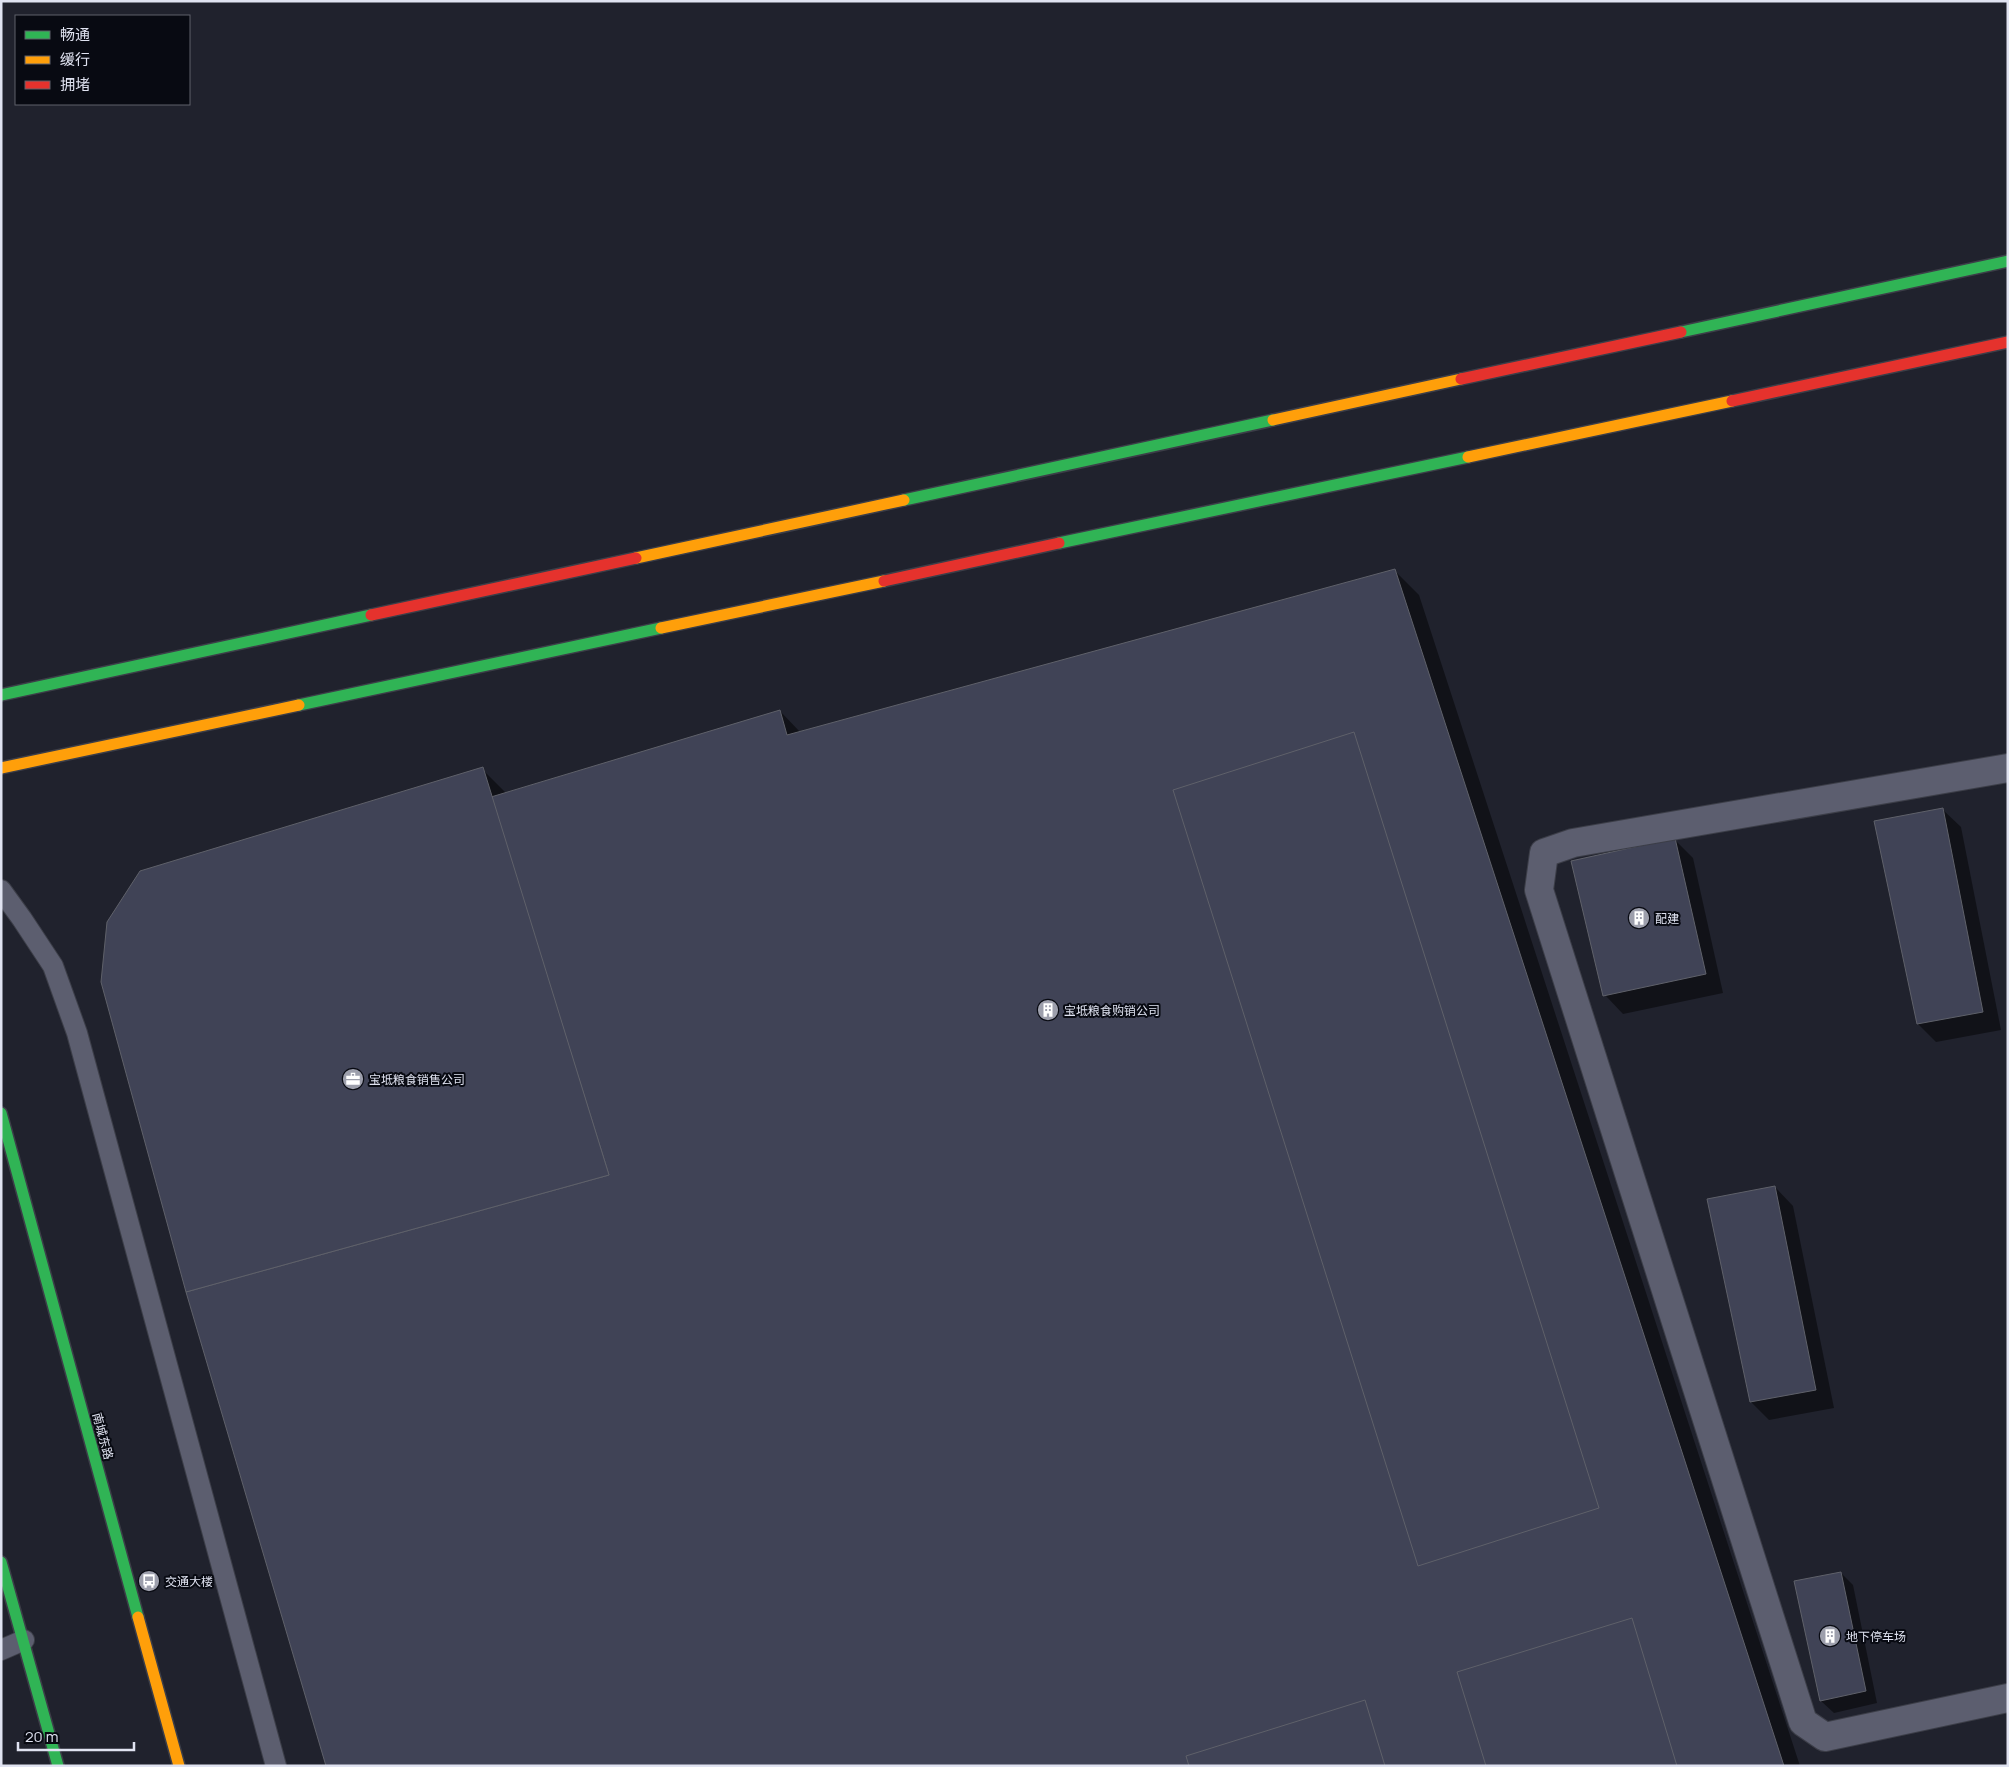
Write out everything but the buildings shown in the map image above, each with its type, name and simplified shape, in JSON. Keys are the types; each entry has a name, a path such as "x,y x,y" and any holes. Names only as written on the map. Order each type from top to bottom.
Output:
{"main road":[{"path":"1,695 2008,261"},
{"path":"1,768 2008,342"},
{"name":"南城东路","path":"1,1113 179,1766"},
{"path":"1,1562 58,1766"}],"street":[{"path":"2008,768 1573,843 1544,854 1539,890 1803,1722 1825,1737 2008,1698"}],"lane":[{"path":"1,890 53,966 77,1033 276,1766"},
{"path":"1,1650 24,1640"}],"traffic: fast":[{"path":"1681,332 2008,261"},
{"path":"904,500 1273,420"},
{"path":"1059,543 1468,457"},
{"path":"1,695 371,615"},
{"path":"299,705 661,628"},
{"path":"1,1113 138,1617"},
{"path":"1,1562 58,1766"}],"traffic: slow":[{"path":"1273,420 1461,379"},
{"path":"1468,457 1732,401"},
{"path":"636,558 904,500"},
{"path":"661,628 884,581"},
{"path":"1,768 299,705"},
{"path":"138,1617 179,1766"}],"traffic: jam":[{"path":"1461,379 1681,332"},
{"path":"1732,401 2008,342"},
{"path":"884,581 1059,543"},
{"path":"371,615 636,558"}],"place":[{"name":"配建","path":"1639,918"},
{"name":"宝坻粮食购销公司","path":"1048,1010"},
{"name":"宝坻粮食销售公司","path":"353,1079"},
{"name":"交通大楼","path":"149,1581"},
{"name":"地下停车场","path":"1830,1636"}]}
